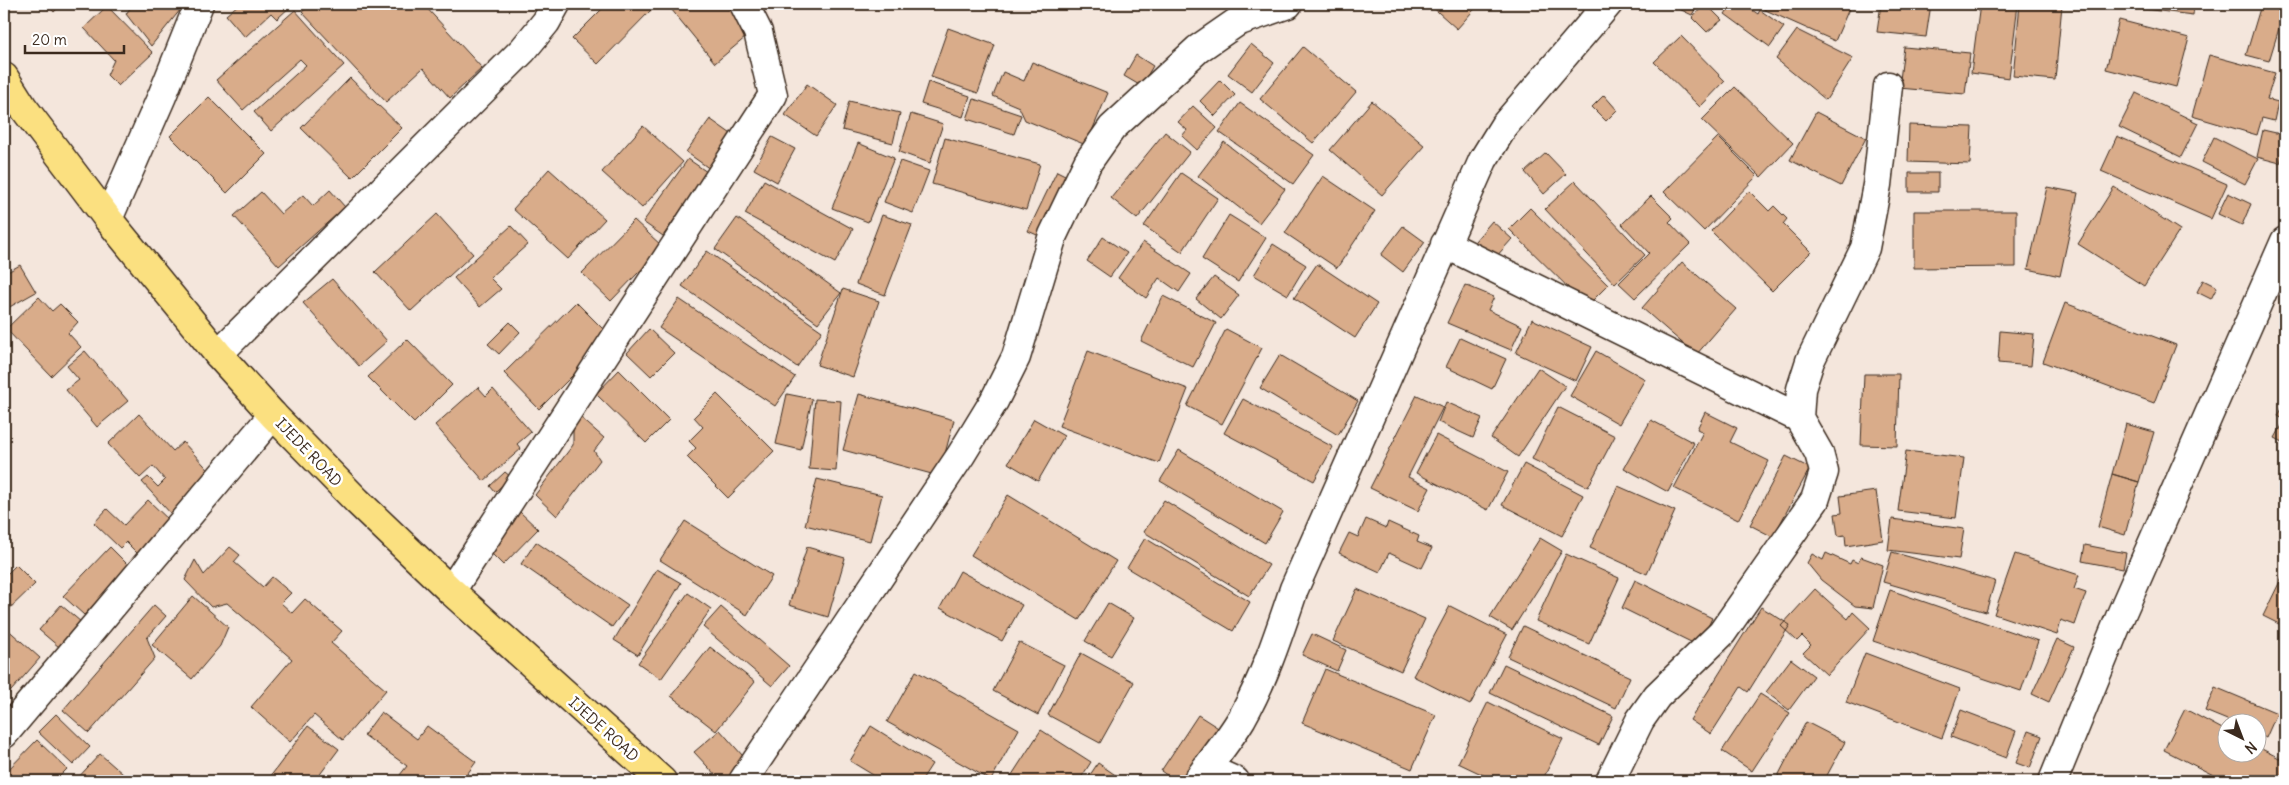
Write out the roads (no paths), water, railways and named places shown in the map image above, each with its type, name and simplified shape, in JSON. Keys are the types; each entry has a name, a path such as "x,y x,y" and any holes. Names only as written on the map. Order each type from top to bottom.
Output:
{"main road":[{"name":"IJEDE ROAD","path":"4,77 23,106 108,219 218,354 273,415 357,501 451,592 662,781"}],"street":[{"path":"108,219 162,96 199,4"},
{"path":"218,354 523,50 546,22 556,4"},
{"path":"451,592 773,95 758,32 744,4"},
{"path":"743,781 961,455 994,401 1016,356 1053,236 1088,162 1112,128 1206,43 1237,22 1288,4"},
{"path":"1234,781 1202,775 1241,719 1264,674 1294,589 1483,160 1504,126 1608,4"},
{"path":"1610,781 1640,720 1657,696 1722,633 1815,500 1824,472 1819,453 1799,418 1800,389 1810,361 1865,248 1877,185 1888,86"},
{"path":"2053,781 2120,617 2285,240"},
{"path":"1445,244 1799,418"},
{"path":"4,734 273,415"}]}
